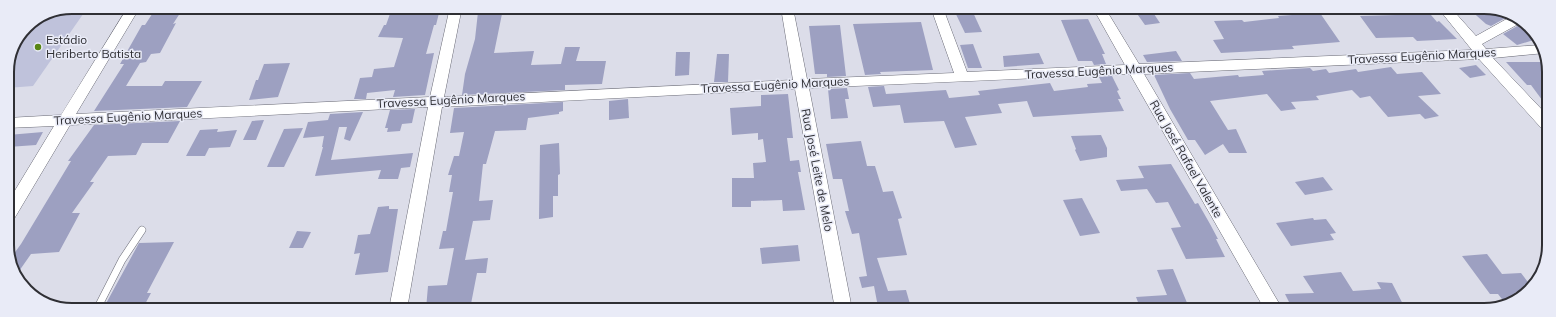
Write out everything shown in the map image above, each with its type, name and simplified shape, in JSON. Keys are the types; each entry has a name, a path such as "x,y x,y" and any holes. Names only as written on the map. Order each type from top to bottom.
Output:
{"street":[{"path":"14,205 64,120 130,14"},
{"path":"399,303 436,101 455,14"},
{"name":"Rua José Leite de Melo","path":"788,14 842,303"},
{"path":"939,14 962,77"},
{"name":"Rua José Rafael Valente","path":"1102,14 1270,303"},
{"path":"1449,14 1542,119"},
{"path":"1478,48 1513,22"},
{"name":"Travessa Eugênio Marques","path":"14,123 436,101 1135,70 1478,48 1537,49"}],"lane":[{"path":"100,303 122,260 142,230"}],"shaded area":[{"name":"Estádio Heriberto Batista","path":"83,14 33,86 14,87 15,61 18,50 24,40 31,31 50,18 61,15"}],"building":[{"path":"152,14 179,14 173,24 176,23 160,53 151,54 146,62 140,63 126,86 162,86 165,81 202,81 187,107 94,111 124,64 120,64 142,25 145,25"},
{"path":"390,14 439,14 426,54 434,53 425,95 393,97 395,90 367,93 366,99 354,99 360,78 372,77 374,69 394,67 403,38 378,37 384,25 386,25"},
{"path":"478,14 502,14 494,53 534,51 531,65 561,64 565,47 580,47 576,61 606,61 602,84 565,85 565,90 462,95 465,74 475,39"},
{"path":"956,14 974,14 982,32 965,33"},
{"path":"1137,14 1154,14 1160,23 1145,25"},
{"path":"1321,14 1340,42 1292,46 1294,49 1221,53 1213,40 1224,39 1214,21 1242,20 1244,22 1279,18 1278,16"},
{"path":"1395,14 1430,14 1457,39 1417,41 1413,37 1376,38 1360,16 1396,15"},
{"path":"1475,14 1492,14 1505,18 1491,26 1486,24"},
{"path":"1088,19 1105,54 1102,54 1106,64 1094,65 1092,61 1078,61 1061,20"},
{"path":"921,22 933,70 880,72 881,74 865,75 853,24"},
{"path":"840,25 846,76 827,77 827,74 815,74 809,26"},
{"path":"1518,26 1528,34 1532,40 1517,45 1503,34"},
{"path":"973,44 982,68 968,68 960,45"},
{"path":"1176,51 1182,61 1147,62 1143,55"},
{"path":"676,52 690,52 689,75 675,76"},
{"path":"1039,53 1044,64 1004,67 1003,56"},
{"path":"717,54 729,54 728,82 714,82"},
{"path":"1506,62 1541,62 1542,100 1531,85 1527,85"},
{"path":"290,63 278,97 249,100 256,80 258,80 264,64"},
{"path":"1476,65 1486,75 1470,78 1459,68"},
{"path":"1391,67 1397,74 1422,72 1441,94 1418,96 1439,116 1425,119 1420,114 1388,117 1370,96 1360,98 1352,90 1316,96 1319,100 1291,102 1296,109 1281,111 1267,94 1210,101 1228,130 1236,129 1247,153 1229,153 1223,144 1205,155 1195,140 1188,140 1170,109 1154,75 1190,73 1194,79 1238,75 1239,77 1264,75 1262,71 1277,70 1310,68 1313,71 1326,69 1329,73 1356,69 1358,72"},
{"path":"1112,76 1119,90 1117,91 1121,99 1118,99 1124,111 1033,117 1027,101 998,104 1002,113 965,117 977,145 955,148 944,121 904,123 900,105 873,107 868,87 884,86 886,94 946,90 949,98 980,95 978,91 1050,83 1054,91 1088,87 1087,84 1102,83 1099,77"},
{"path":"847,88 849,99 845,99 848,118 831,119 828,89"},
{"path":"788,94 793,138 787,138 790,161 799,160 801,172 798,172 805,210 783,211 782,200 751,201 751,207 732,207 732,178 754,178 753,163 766,162 763,139 758,140 758,133 732,135 730,108 761,106 761,95"},
{"path":"628,99 629,118 609,120 609,101"},
{"path":"563,102 563,111 559,112 559,114 528,118 526,130 495,131 486,164 483,164 479,201 493,200 490,220 473,221 465,260 488,258 486,273 477,273 471,303 427,303 428,286 447,285 454,248 439,249 443,231 446,231 453,192 449,192 452,175 448,175 454,156 459,156 464,132 450,133 454,108"},
{"path":"415,109 412,123 402,124 400,131 387,132 388,128 385,128 390,110"},
{"path":"363,112 350,141 344,139 347,127 339,127 331,160 413,153 410,167 401,168 398,179 378,179 381,170 315,176 323,147 324,136 303,138 308,122 328,120 330,114"},
{"path":"264,120 256,140 243,140 252,121"},
{"path":"180,121 168,143 142,143 136,155 108,156 90,182 94,182 72,213 80,213 59,252 31,254 20,270 15,253 71,161 68,161 94,125"},
{"path":"303,128 284,167 267,167 284,129"},
{"path":"218,129 217,132 237,130 230,147 209,148 205,156 186,156 200,130"},
{"path":"43,132 36,145 14,147 14,134"},
{"path":"1101,135 1107,148 1107,157 1080,161 1071,136"},
{"path":"861,141 867,166 875,166 883,192 893,191 902,218 898,219 907,255 877,258 888,291 906,290 910,303 877,303 874,286 862,288 859,277 867,276 859,233 852,234 845,211 849,211 842,179 833,179 826,144"},
{"path":"559,143 560,174 558,175 558,196 553,196 553,217 539,219 540,145"},
{"path":"1171,164 1195,204 1198,203 1218,239 1216,239 1225,257 1186,259 1171,228 1181,227 1168,202 1156,203 1147,189 1121,191 1116,180 1144,178 1138,166"},
{"path":"1323,177 1333,190 1305,195 1295,182"},
{"path":"1082,198 1100,233 1080,236 1063,200"},
{"path":"389,206 389,209 398,209 388,272 355,275 360,253 354,254 358,235 370,234 378,207"},
{"path":"1313,218 1314,220 1326,219 1336,233 1330,234 1334,240 1291,246 1276,223"},
{"path":"297,231 311,232 303,248 289,248"},
{"path":"174,242 147,293 151,293 146,303 106,303 139,243"},
{"path":"798,245 800,261 762,264 760,248"},
{"path":"1487,254 1502,274 1521,273 1528,282 1522,289 1503,300 1498,294 1490,294 1462,256"},
{"path":"1173,269 1187,303 1138,303 1136,297 1167,295 1157,270"},
{"path":"1341,272 1353,291 1381,289 1377,282 1392,283 1402,303 1290,303 1285,294 1314,293 1303,276"}],"place":[{"name":"Estádio Heriberto Batista","path":"38,47"}]}
